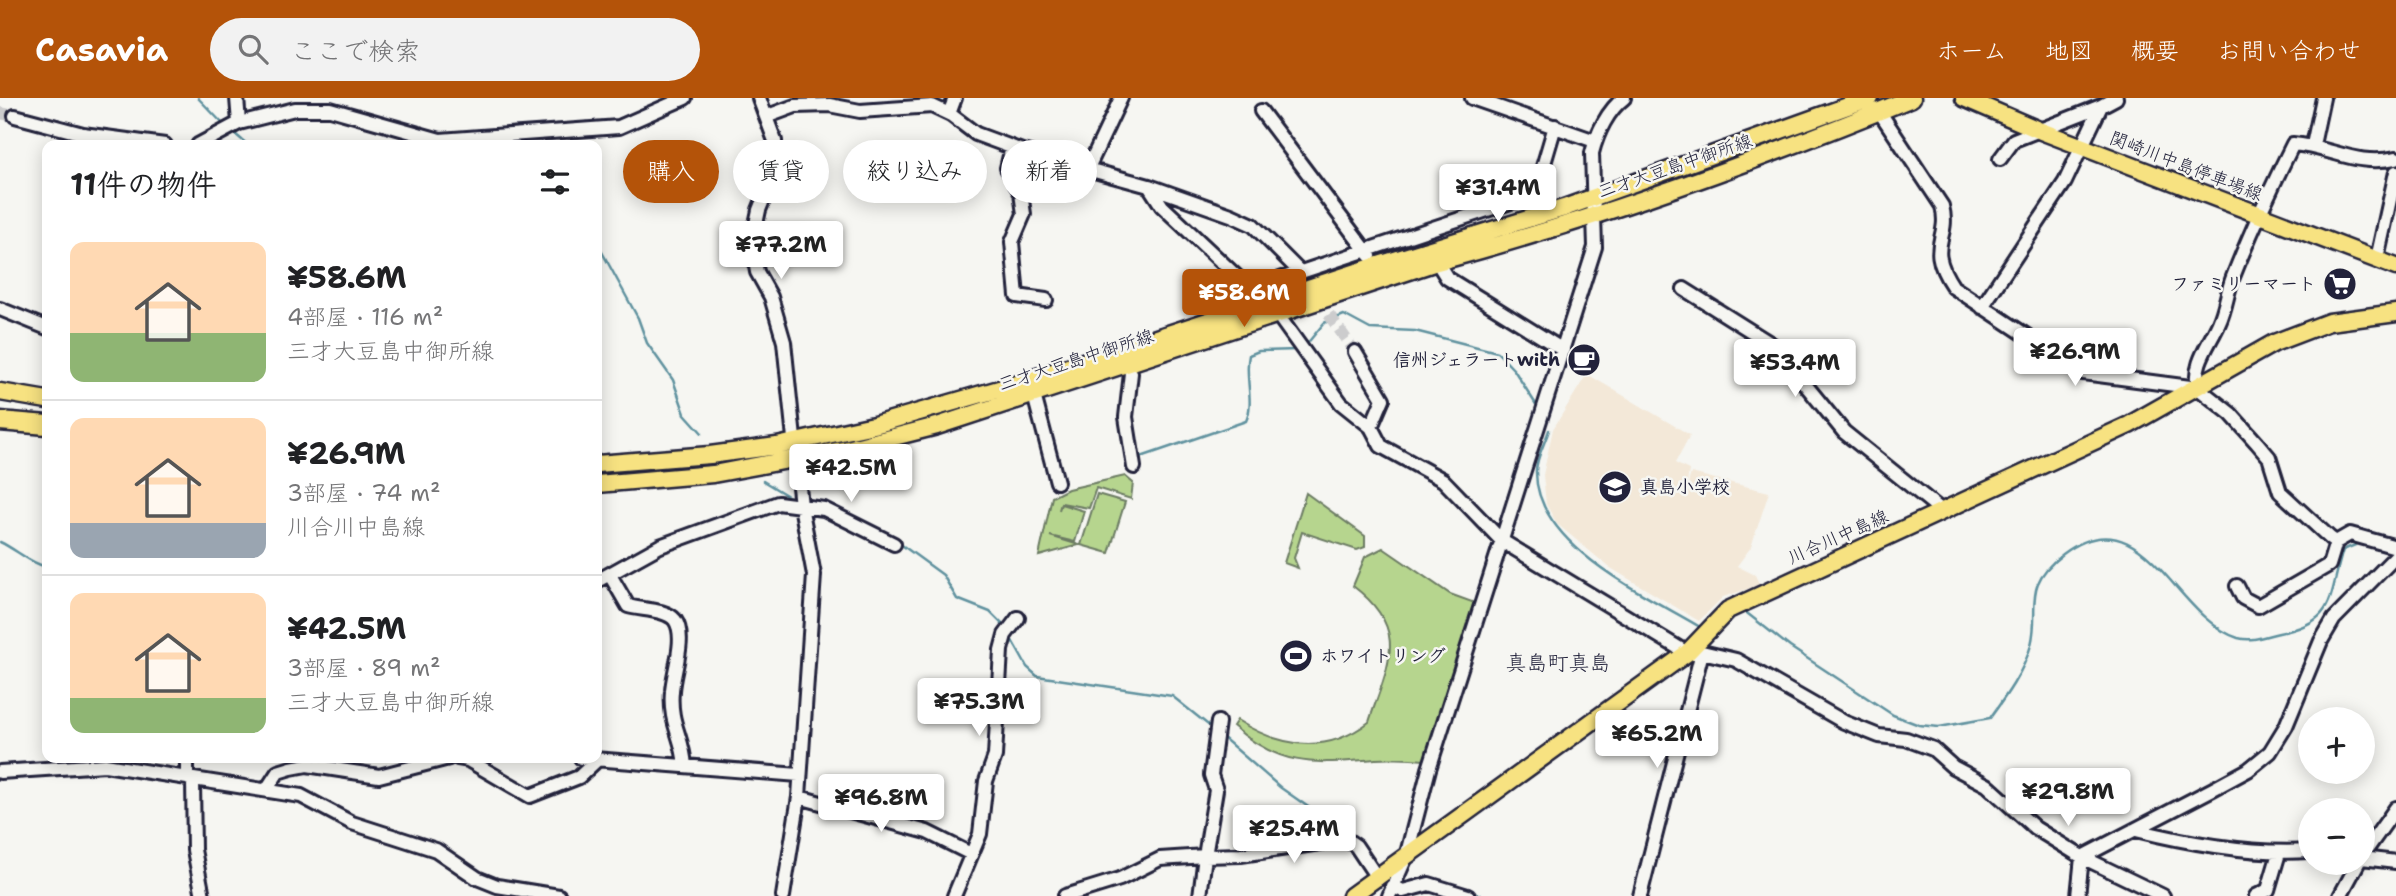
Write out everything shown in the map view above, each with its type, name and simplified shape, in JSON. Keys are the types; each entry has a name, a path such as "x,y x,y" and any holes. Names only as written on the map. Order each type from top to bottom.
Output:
{"highway":[{"path":"0,421 42,423"}],"main road":[{"name":"三才大豆島中御所線","path":"602,464 795,449 847,449 937,426 1437,262 1511,242 1595,205 1874,105 1912,98"},
{"name":"関崎川中島停車場線","path":"1964,98 2041,131 2396,267"},
{"name":"三才大豆島中御所線","path":"602,484 713,474 1013,385 1253,306 1371,258 1595,205"},
{"name":"川合川中島線","path":"1351,896 1386,887 1406,857 1695,652 1728,610 2129,425 2274,343 2329,322 2396,313"},
{"path":"0,392 42,399"},
{"path":"0,414 42,422"}],"street":[{"path":"237,98 239,123"},
{"path":"210,140 239,123 295,109 330,109 440,140 619,127 685,98"},
{"path":"759,98 768,116 775,141 776,168 759,211 752,243 757,272 771,297 784,342 801,506 814,575 799,797 783,896"},
{"path":"949,114 955,98"},
{"path":"1097,150 1121,98"},
{"path":"1472,98 1595,141"},
{"path":"1406,857 1429,769 1595,247 1592,153 1595,141 1617,103 1624,98"},
{"path":"2000,159 2014,140 2116,98"},
{"path":"2313,145 2323,98"},
{"path":"768,116 795,106 829,105 860,111 932,106 949,114 976,134 1001,142"},
{"path":"1874,105 1942,206 1945,217 1936,248 1943,272 1953,286 2083,373 2198,388 2231,414 2269,457 2280,492 2336,542"},
{"path":"1982,307 2065,182 2101,106"},
{"path":"1261,111 1371,258"},
{"path":"15,116 83,134 128,140"},
{"path":"1250,289 1371,258 1535,194 1555,127"},
{"path":"2198,388 2195,378 2204,350 2218,325 2228,288 2257,214 2293,144 2313,145 2360,162 2396,158"},
{"path":"1097,171 1150,186 1253,225 1297,270"},
{"path":"2376,259 2396,175"},
{"path":"1150,186 1162,206 1250,289 1253,306"},
{"path":"1022,203 1024,214 1012,242 1017,296 1046,299"},
{"path":"1437,262 1447,278 1563,350"},
{"path":"1684,289 1773,345 1844,432 1942,511"},
{"path":"0,309 42,326"},
{"path":"1278,314 1341,403 1371,427 1381,446 1443,480 1503,541 1695,652 1736,660 1844,722 1879,736 1906,739 1933,749 1953,766 1987,785 2035,828 2082,857 2163,896"},
{"path":"1355,352 1383,398 1371,427"},
{"path":"1128,364 1131,373 1126,417 1133,467"},
{"path":"1034,395 1057,482"},
{"path":"602,579 660,546 734,521 769,505 824,509 894,544"},
{"path":"2239,595 2258,606 2329,565 2336,542 2350,534 2396,547"},
{"path":"2082,857 2248,770 2270,752 2286,726 2321,641 2334,619 2396,556"},
{"path":"610,575 628,606 668,614 675,621 679,637 672,691 672,722 684,750 685,766"},
{"path":"954,896 971,854 978,845 986,781 995,757 1001,650 1012,627"},
{"path":"1640,896 1695,652"},
{"path":"1200,896 1216,790 1211,775 1217,727"},
{"path":"602,761 799,775"},
{"path":"187,763 187,778"},
{"path":"267,789 278,772 307,765 379,776 430,763"},
{"path":"473,763 530,796 579,777 594,763"},
{"path":"0,772 105,765 301,796 352,823 411,839 436,850 477,878 497,887 559,896"},
{"path":"187,778 193,781 194,850 203,896"},
{"path":"799,797 928,832 971,854"},
{"path":"2375,838 2396,808"},
{"path":"2136,830 2187,842 2279,853 2298,852"},
{"path":"1065,896 1120,878 1160,859 1241,855 1346,839 1356,846 1386,887 1403,891 1429,884 1468,896"},
{"path":"2253,895 2268,890 2279,853"},
{"path":"2078,896 2082,857"},
{"path":"2375,859 2396,862"},
{"path":"2340,896 2351,875"}],"shaded area":[{"name":"真島小学校","path":"1587,374 1690,435 1675,463 1689,470 1686,490 1691,473 1769,492 1751,547 1737,566 1755,575 1760,585 1723,597 1699,621 1609,567 1557,524 1546,504 1543,475 1553,429"}],"green space":[{"path":"1125,476 1133,483 1131,499 1096,488 1089,508 1061,503 1059,510 1061,504 1084,511 1075,542 1050,536 1079,545 1039,556 1052,497 1068,489"},
{"path":"1306,493 1365,536 1365,547 1357,550 1302,532 1294,558 1298,568 1284,563"},
{"path":"1097,494 1125,502 1109,553 1081,545"},
{"path":"1383,548 1450,594 1475,603 1425,760 1397,758 1303,761 1281,755 1258,744 1233,726 1237,720 1270,737 1303,744 1336,740 1369,722 1388,665 1389,633 1383,618 1371,602 1353,586 1365,557"}],"waterway":[{"path":"198,98 225,126"},
{"path":"235,134 242,140"},
{"path":"602,252 638,318 647,343 673,380 685,414 702,433"},
{"path":"1306,345 1324,323 1344,315 1370,329 1415,331 1497,352 1514,370 1537,406"},
{"path":"1141,457 1246,421 1250,405 1249,355 1259,351 1297,350"},
{"path":"1549,430 1536,466 1541,498 1553,522 1573,545 1624,583 1700,627 1718,609"},
{"path":"763,481 793,499"},
{"path":"1743,610 1790,647 1893,715 1919,725 1939,727 1990,718 2014,683 2028,655 2035,597 2041,577 2063,554 2091,539 2116,539 2137,548 2215,626 2238,638 2249,639 2298,628 2321,615 2331,594 2343,550 2360,543"},
{"path":"0,542 42,565"},
{"path":"899,543 943,575 957,599 990,612 1004,626"},
{"path":"1009,635 1027,667 1037,676 1172,696 1212,728"},
{"path":"1220,735 1281,788 1347,834"},
{"path":"1471,893 1486,896"}],"tunnel":[{"path":"0,113 15,116"},
{"path":"1298,270 1355,352"}],"place":[{"name":"ファミリーマート","path":"2340,284"},
{"name":"信州ジェラートwith","path":"1584,360"},
{"name":"真島小学校","path":"1615,487"},
{"name":"ホワイトリング","path":"1296,656"}],"district":[{"name":"真島町真島","path":"1558,663"}]}
